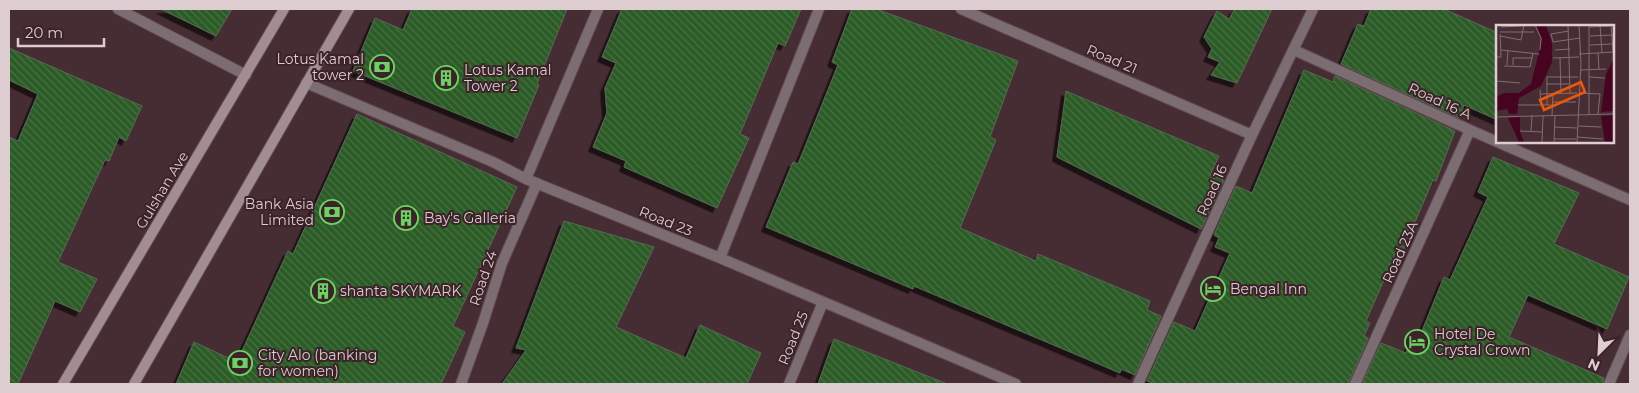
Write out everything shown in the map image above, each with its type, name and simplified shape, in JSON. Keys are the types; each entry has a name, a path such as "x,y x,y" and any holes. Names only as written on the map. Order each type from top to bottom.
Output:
{"main road":[{"name":"Gulshan Ave","path":"63,384 284,9"},
{"path":"134,384 349,9"}],"street":[{"path":"118,9 246,75"},
{"path":"526,179 598,9"},
{"path":"720,258 819,9"},
{"name":"Road 21","path":"961,9 1252,135"},
{"name":"Road 16","path":"1138,384 1252,135 1313,9"},
{"name":"Road 16 A","path":"1294,50 1496,141"},
{"name":"Road 23","path":"306,83 493,162 526,179 720,258 1016,384"},
{"name":"Road 23A","path":"1355,384 1470,130"},
{"name":"Road 16 A","path":"1497,142 1630,200"},
{"name":"Road 24","path":"460,384 483,323 502,263 537,183"},
{"name":"Road 25","path":"789,384 823,302"},
{"path":"1609,384 1630,335"}],"building":[{"path":"161,9 232,9 216,36"},
{"path":"412,9 567,9 517,138 353,71 375,18 403,30"},
{"path":"622,9 801,9 785,46 778,43 740,134 749,138 717,208 624,167 626,161 593,147 607,113 605,88 616,63 602,57"},
{"path":"852,9 876,9 1018,61 990,137 996,140 960,228 1036,261 1038,254 1150,301 1147,310 1161,316 1135,375 1121,369 1120,373 914,286 913,289 766,227 793,162 798,164 838,65 832,62"},
{"path":"1235,9 1272,9 1237,83 1211,75 1220,62 1208,57 1212,49 1204,37 1217,11 1229,19"},
{"path":"1371,9 1444,9 1496,32 1496,119 1464,105 1459,118 1341,64 1358,24 1364,26"},
{"path":"9,48 142,106 126,141 119,137 109,161 105,160 58,262 97,279 80,312 55,301 18,384 9,384 9,137 18,141 38,94 9,80"},
{"path":"1304,70 1333,82 1335,76 1455,131 1436,181 1433,180 1403,250 1398,248 1366,321 1370,323 1364,336 1368,338 1348,384 1155,384 1147,381 1174,322 1195,331 1230,253 1215,247 1219,238 1214,235 1236,186 1252,193"},
{"path":"1066,91 1219,156 1210,175 1224,180 1201,229 1057,157"},
{"path":"357,114 517,187 453,326 465,332 441,384 176,384 194,342 237,362 288,251 293,254"},
{"path":"1493,157 1579,193 1554,244 1629,277 1607,329 1528,295 1509,337 1604,378 1602,384 1362,384 1381,343 1406,353 1417,329 1422,331 1444,277 1450,280 1488,197 1478,192"},
{"path":"564,221 654,247 616,327 686,358 700,325 761,353 747,384 502,384 526,350 516,348"},
{"path":"834,339 945,383 818,384"}],"place":[{"name":"Lotus Kamal tower 2","path":"382,67"},
{"name":"Lotus Kamal Tower 2","path":"446,78"},
{"name":"Bank Asia Limited","path":"332,212"},
{"name":"Bay's Galleria","path":"406,218"},
{"name":"Bengal Inn","path":"1213,289"},
{"name":"shanta SKYMARK","path":"323,291"},
{"name":"Hotel De Crystal Crown","path":"1417,342"},
{"name":"City Alo (banking for women)","path":"240,363"}]}
